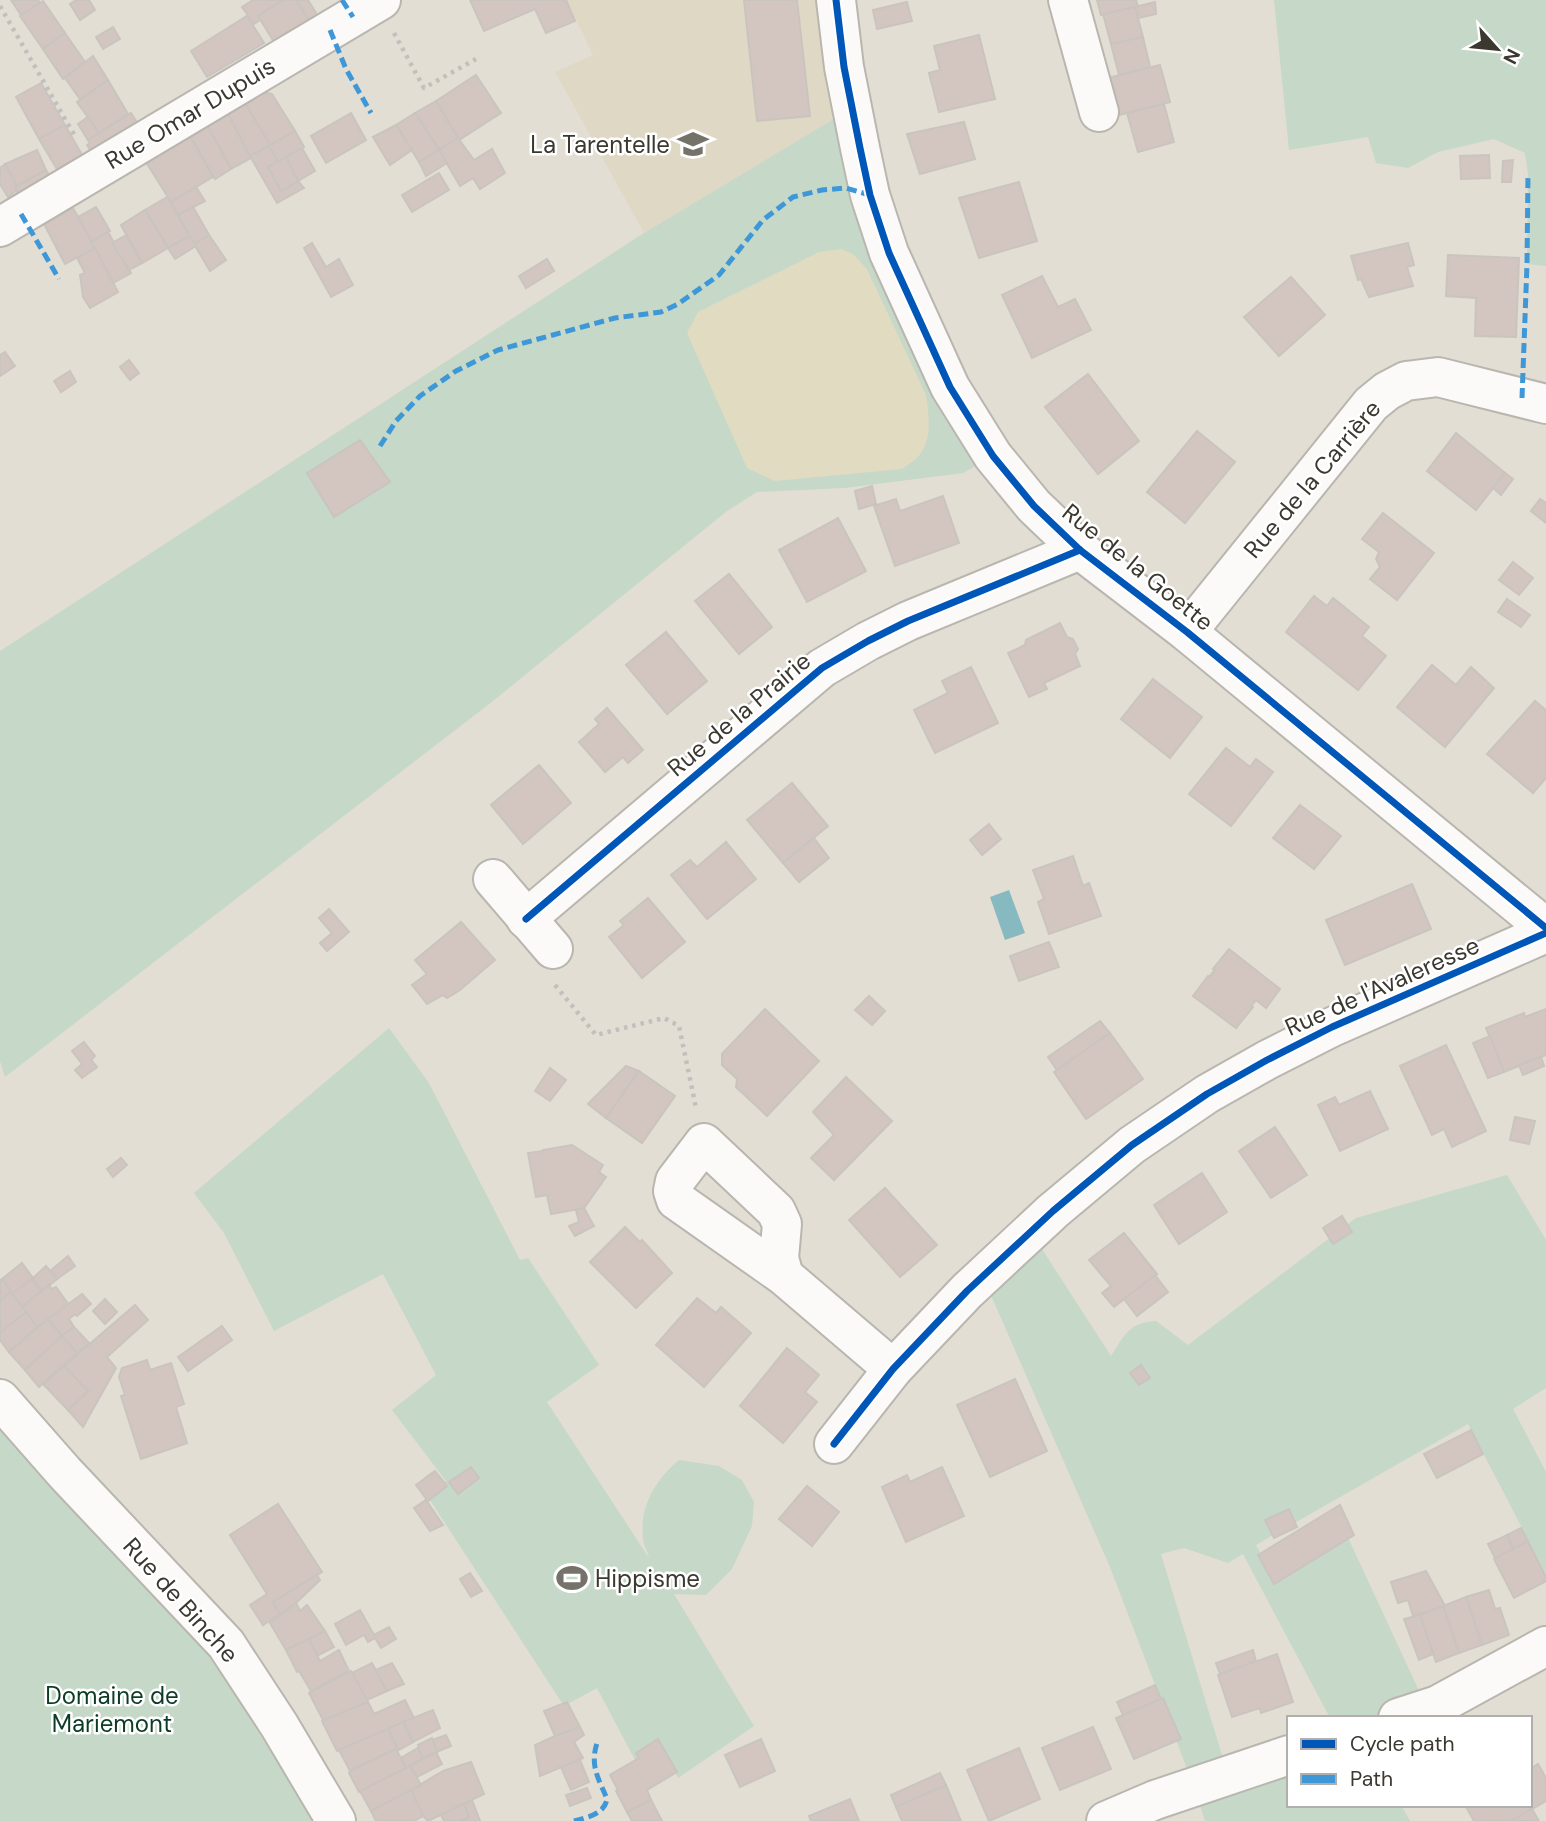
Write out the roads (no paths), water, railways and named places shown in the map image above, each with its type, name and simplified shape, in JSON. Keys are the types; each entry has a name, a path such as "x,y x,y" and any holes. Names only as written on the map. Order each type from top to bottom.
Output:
{"street":[{"name":"Rue de la Goette","path":"836,0 844,67 870,195 889,253 950,387 993,456 1034,506 1080,550 1187,632 1546,931"},
{"path":"1068,0 1099,112"},
{"name":"Rue Omar Dupuis","path":"0,227 379,1"},
{"name":"Rue de la Carrière","path":"1187,632 1371,404 1387,391 1406,382 1438,377 1546,404"},
{"name":"Rue de la Prairie","path":"526,919 822,668 868,640 908,621 1080,550"},
{"path":"493,879 553,949"},
{"name":"Rue de l'Avaleresse","path":"834,1444 894,1369 967,1291 1054,1211 1132,1145 1207,1094 1267,1060 1332,1027 1546,931"},
{"path":"784,1276 779,1258 782,1224 776,1211 704,1143 675,1181 673,1191 676,1200 784,1276 894,1369"},
{"name":"Rue de Binche","path":"0,1399 65,1473 226,1644 279,1725 336,1821"},
{"path":"1404,1716 1438,1705 1546,1646"},
{"path":"1106,1821 1155,1800 1287,1756"}],"water":[{"path":"1009,890 1025,933 1005,940 990,897"}],"place":[{"name":"La Tarentelle","path":"693,144"},
{"name":"Hippisme","path":"572,1578"}],"park label":[{"name":"Domaine de Mariemont","path":"112,1709"}]}
